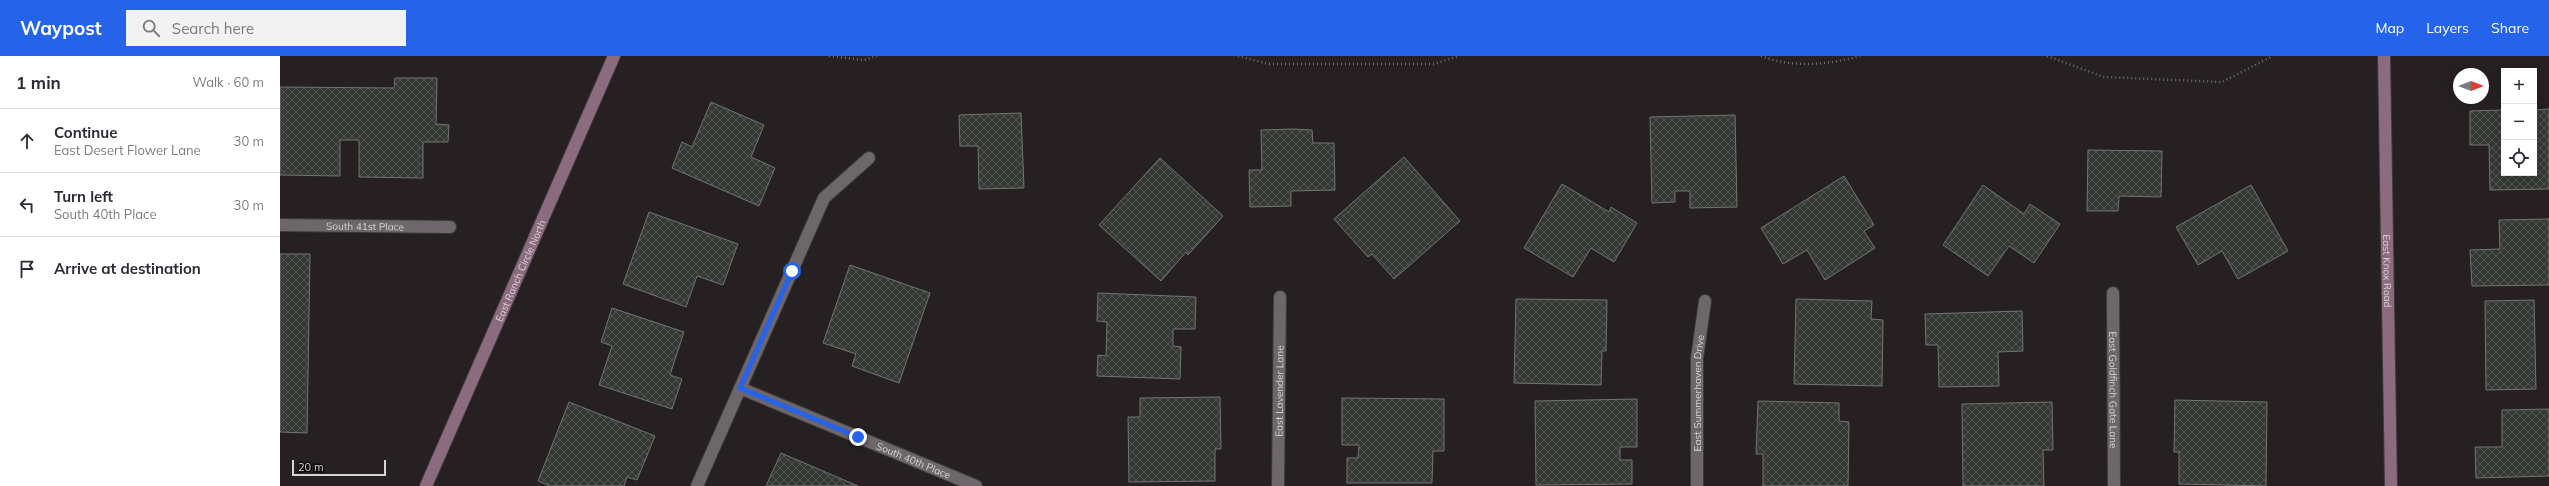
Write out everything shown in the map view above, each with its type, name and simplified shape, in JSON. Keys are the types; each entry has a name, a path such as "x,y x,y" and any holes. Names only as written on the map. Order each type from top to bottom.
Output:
{"street":[{"name":"East Ranch Circle North","path":"426,486 614,56"},
{"name":"East Knox Road","path":"2384,56 2391,486"},
{"path":"697,486 824,198 869,158"},
{"name":"South 41st Place","path":"280,225 450,227"},
{"name":"East Goldfinch Gate Lane","path":"2114,293 2114,486"},
{"name":"East Lavender Lane","path":"1278,486 1280,297"},
{"name":"East Summerhaven Drive","path":"1697,486 1697,358 1705,301"},
{"name":"South 40th Place","path":"740,388 976,486"}],"path":[{"path":"829,56 864,60 877,56"},
{"path":"1238,56 1269,64 1434,64 1459,56"},
{"path":"1761,56 1778,63 1835,63 1860,56"},
{"path":"2047,56 2104,77 2222,82 2273,56"}],"building":[{"path":"395,78 437,78 436,124 449,125 448,142 423,142 423,178 359,177 359,140 340,140 340,176 280,175 280,87 394,88"},
{"path":"711,102 764,125 751,157 775,168 759,206 672,168 682,142 692,147"},
{"path":"2549,109 2549,189 2490,190 2489,145 2470,145 2470,111 2501,110 2501,176 2537,176 2537,110"},
{"path":"1021,113 1024,188 979,189 978,146 960,146 959,115"},
{"path":"1735,115 1737,207 1690,208 1690,191 1675,191 1675,202 1652,203 1650,117"},
{"path":"1261,130 1312,130 1313,143 1334,143 1335,190 1291,191 1291,206 1250,207 1249,170 1262,170"},
{"path":"2088,150 2162,151 2161,197 2119,196 2118,211 2087,211"},
{"path":"1404,157 1460,221 1394,279 1372,254 1368,257 1334,219"},
{"path":"1160,158 1223,216 1188,255 1186,252 1161,281 1099,225"},
{"path":"1844,176 1874,225 1864,231 1875,248 1825,280 1807,250 1783,264 1761,228"},
{"path":"1562,184 1609,212 1611,207 1637,223 1614,262 1591,248 1573,277 1524,248"},
{"path":"1983,185 2024,214 2030,204 2060,224 2034,263 2009,246 1988,276 1943,245"},
{"path":"2251,185 2288,251 2238,279 2222,251 2198,265 2176,227"},
{"path":"649,212 738,244 723,285 697,276 686,307 623,284"},
{"path":"2549,219 2549,285 2472,286 2470,250 2500,249 2499,220"},
{"path":"280,254 310,254 307,433 280,432"},
{"path":"850,265 930,293 899,383 852,366 856,354 823,343"},
{"path":"1098,293 1196,297 1195,329 1173,329 1173,346 1181,347 1180,379 1097,376 1098,355 1106,356 1107,322 1097,321"},
{"path":"1516,299 1607,300 1606,351 1602,351 1601,385 1514,383"},
{"path":"1796,299 1872,301 1871,319 1883,320 1882,386 1794,384"},
{"path":"2534,300 2536,389 2486,390 2485,301"},
{"path":"612,308 684,332 670,375 682,379 672,409 599,385 612,346 601,342"},
{"path":"2022,311 2023,351 1998,352 1999,386 1939,387 1938,345 1926,345 1925,314"},
{"path":"1220,397 1221,449 1215,449 1215,481 1129,482 1128,417 1140,417 1140,398"},
{"path":"1342,398 1444,399 1444,451 1433,451 1432,483 1347,483 1347,458 1358,458 1359,445 1342,445"},
{"path":"1637,399 1637,447 1620,447 1620,460 1632,460 1632,484 1536,485 1535,401"},
{"path":"2175,400 2267,402 2266,486 2179,484 2179,452 2174,452"},
{"path":"1758,401 1839,403 1839,421 1849,422 1848,486 1763,486 1763,454 1756,454"},
{"path":"569,402 655,436 637,480 627,477 624,486 550,486 538,481"},
{"path":"2052,402 2053,450 2043,450 2044,486 1963,486 1962,404"},
{"path":"2549,409 2549,476 2476,478 2475,447 2502,447 2502,410"},
{"path":"781,453 858,486 766,486"}],"route":[{"path":"792,271 740,388 858,437"}]}
